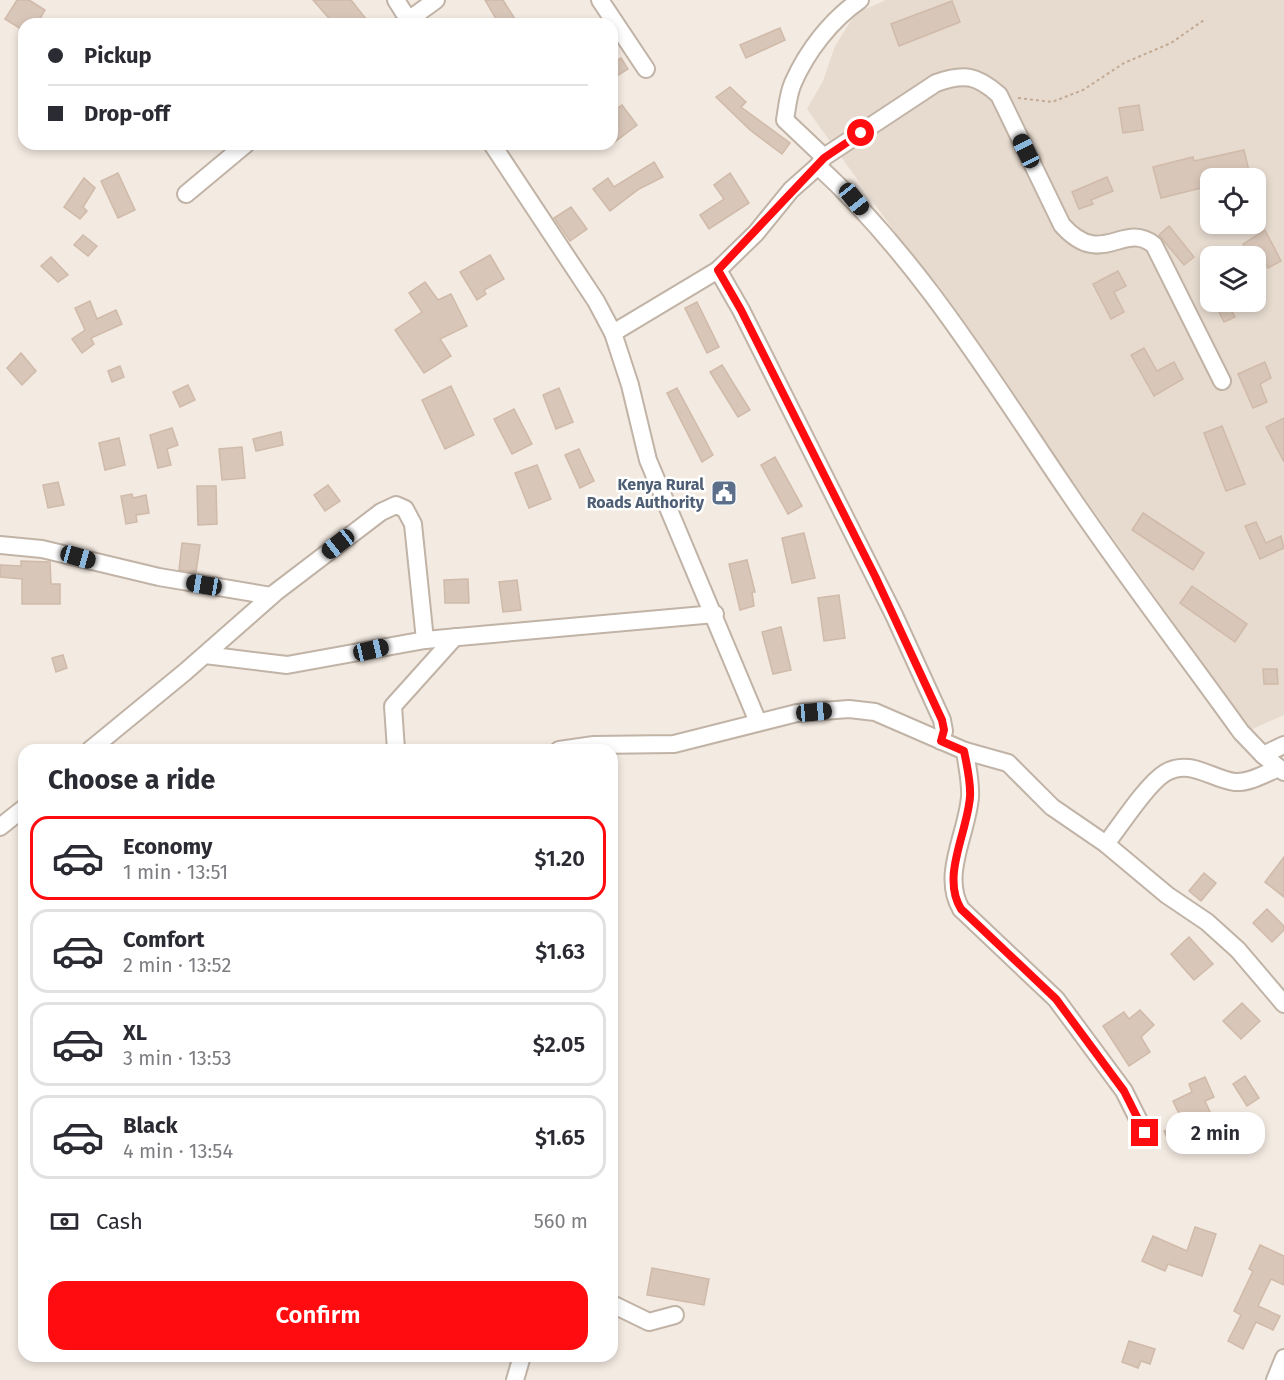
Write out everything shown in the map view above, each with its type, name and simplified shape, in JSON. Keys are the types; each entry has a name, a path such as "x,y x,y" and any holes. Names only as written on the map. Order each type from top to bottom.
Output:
{"street":[{"path":"396,0 405,18"},
{"path":"413,18 436,0"},
{"path":"600,0 612,18"},
{"path":"860,0 845,10 820,38 792,85 785,120 854,199 945,311 1084,516 1241,732 1281,770"},
{"path":"618,27 646,69"},
{"path":"612,333 718,270 763,225 791,190 821,162 936,83 955,76 969,77 985,83 999,95 1062,225 1072,236 1082,244 1094,246 1134,238 1145,238 1154,245 1222,381"},
{"path":"186,194 239,150"},
{"path":"496,150 596,301 612,333 630,385 648,460 670,516 715,614 758,722"},
{"path":"718,270 746,320 894,615 942,720 944,730 941,741"},
{"path":"97,744 205,655 271,596 381,512 396,505 405,509 412,524 426,640"},
{"path":"0,545 42,549 159,577 271,596"},
{"path":"205,655 257,664 287,665 426,640 715,614"},
{"path":"396,744 393,706 455,637"},
{"path":"594,744 674,744 797,713 862,710 892,719 964,751 1008,763 1023,775 1040,796 1106,844 1167,895 1207,922 1238,950 1284,1004"},
{"path":"1263,755 1284,745"},
{"path":"964,751 970,797 952,884 956,901 961,909 1056,999 1124,1091 1145,1133"},
{"path":"1106,844 1155,781 1166,772 1196,768 1234,782 1281,770"},
{"path":"0,827 18,813"},
{"path":"618,1307 649,1322 675,1315"},
{"path":"1275,1380 1284,1358"},
{"path":"515,1380 520,1362"}],"path":[{"path":"1014,97 1052,102 1083,90 1124,63 1171,43 1204,20"}],"shaded area":[{"path":"886,0 1284,0 1284,715 1250,730 807,109 823,81 835,46 856,13"}],"building":[{"path":"17,0 29,0 45,10 40,18 18,18 18,27 5,19"},
{"path":"313,0 351,0 365,18 329,18"},
{"path":"485,0 503,0 514,18 496,18"},
{"path":"952,1 960,22 899,46 891,24"},
{"path":"780,28 785,40 746,58 740,45"},
{"path":"621,58 628,69 618,75 618,60"},
{"path":"730,87 746,102 741,107 790,143 782,154 750,130 716,97"},
{"path":"622,105 637,125 618,139 618,108"},
{"path":"1139,105 1143,130 1123,133 1119,108"},
{"path":"1244,150 1248,168 1200,168 1200,188 1161,198 1153,167 1193,157 1194,161"},
{"path":"654,162 663,177 639,189 610,211 593,189 608,178 614,187"},
{"path":"118,173 135,210 118,218 101,181"},
{"path":"730,173 749,203 709,229 700,215 724,199 714,185"},
{"path":"1107,177 1113,191 1091,200 1093,204 1079,209 1072,192"},
{"path":"84,178 95,188 83,207 87,211 80,219 64,207"},
{"path":"571,207 587,229 570,241 554,218"},
{"path":"1169,226 1194,257 1184,265 1159,235"},
{"path":"1266,232 1281,261 1268,268 1266,246 1244,246 1243,244 1259,234 1266,234"},
{"path":"83,235 97,246 88,256 74,245"},
{"path":"490,255 504,279 484,290 486,294 477,300 460,272"},
{"path":"51,257 68,275 58,282 41,266"},
{"path":"1118,271 1126,286 1114,292 1124,312 1111,319 1093,284"},
{"path":"425,282 438,300 451,294 467,326 440,339 451,356 424,373 395,330 422,312 409,293"},
{"path":"90,301 97,319 116,310 122,324 91,338 94,344 82,353 72,339 85,330 75,308"},
{"path":"697,302 719,347 707,353 685,308"},
{"path":"1219,312 1232,312 1235,317 1224,322"},
{"path":"1144,348 1157,371 1174,362 1183,379 1154,396 1131,355"},
{"path":"21,353 36,371 22,385 7,368"},
{"path":"1265,362 1271,378 1260,384 1267,402 1253,408 1238,374"},
{"path":"722,365 750,410 738,417 710,372"},
{"path":"120,366 124,377 112,382 108,371"},
{"path":"188,385 195,400 180,407 173,392"},
{"path":"451,386 474,435 445,449 422,400"},
{"path":"559,388 573,422 556,429 543,395"},
{"path":"677,388 713,455 702,462 667,393"},
{"path":"514,409 532,444 512,454 494,419"},
{"path":"1284,418 1284,462 1266,427"},
{"path":"1222,426 1245,484 1226,491 1204,433"},
{"path":"172,428 178,445 167,449 171,465 158,468 150,435"},
{"path":"281,432 283,445 256,451 253,439"},
{"path":"119,438 125,465 105,470 99,443"},
{"path":"242,447 245,478 222,480 219,449"},
{"path":"579,449 594,481 580,488 565,455"},
{"path":"775,457 802,506 788,514 761,465"},
{"path":"537,465 551,499 529,508 515,473"},
{"path":"58,482 64,505 48,508 43,485"},
{"path":"328,485 340,501 325,511 314,495"},
{"path":"197,486 216,486 217,524 198,525"},
{"path":"132,494 133,498 146,495 149,513 136,515 137,522 126,524 121,496"},
{"path":"1143,513 1204,553 1193,570 1132,530"},
{"path":"1256,522 1266,543 1281,536 1284,548 1260,559 1245,526"},
{"path":"804,533 815,578 792,583 782,538"},
{"path":"182,543 200,545 196,572 179,570"},
{"path":"747,560 755,592 752,592 754,606 740,610 729,564"},
{"path":"21,561 50,562 51,584 60,584 60,604 22,604 22,579 0,577 0,565 21,566"},
{"path":"468,579 469,603 445,603 444,580"},
{"path":"517,580 521,610 503,612 499,582"},
{"path":"1192,586 1247,624 1235,642 1180,603"},
{"path":"839,595 845,638 824,641 818,598"},
{"path":"781,627 791,670 773,674 762,632"},
{"path":"63,655 67,668 56,672 52,658"},
{"path":"1263,669 1277,669 1278,684 1264,684"},
{"path":"1284,857 1284,897 1265,882"},
{"path":"1204,873 1216,883 1201,901 1189,891"},
{"path":"1267,909 1284,926 1284,930 1272,942 1253,923"},
{"path":"1189,937 1213,964 1194,980 1171,954"},
{"path":"1242,1003 1260,1021 1241,1039 1223,1021"},
{"path":"1140,1010 1154,1025 1141,1037 1150,1052 1129,1066 1103,1026 1124,1012 1129,1019"},
{"path":"1245,1076 1259,1098 1247,1106 1233,1084"},
{"path":"1205,1077 1214,1097 1205,1101 1215,1123 1170,1144 1164,1131 1183,1122 1173,1101 1192,1092 1189,1084"},
{"path":"1195,1227 1216,1234 1202,1276 1168,1264 1165,1271 1142,1261 1153,1236 1187,1251"},
{"path":"1260,1245 1284,1256 1284,1285 1271,1279 1258,1306 1280,1316 1273,1330 1256,1322 1243,1349 1228,1341 1241,1315 1234,1311 1253,1271 1249,1269"},
{"path":"652,1268 709,1279 704,1305 647,1295"},
{"path":"1129,1341 1155,1349 1150,1364 1141,1361 1138,1368 1122,1362"}],"place":[{"name":"Kenya Rural Roads Authority","path":"724,493"}],"route":[{"path":"861,133 824,158 806,175 756,233 718,270 741,310 894,615 942,720 944,730 941,741 964,751 970,782 970,797 952,884 956,901 961,909 1056,999 1070,1021 1124,1091 1145,1133"}]}
